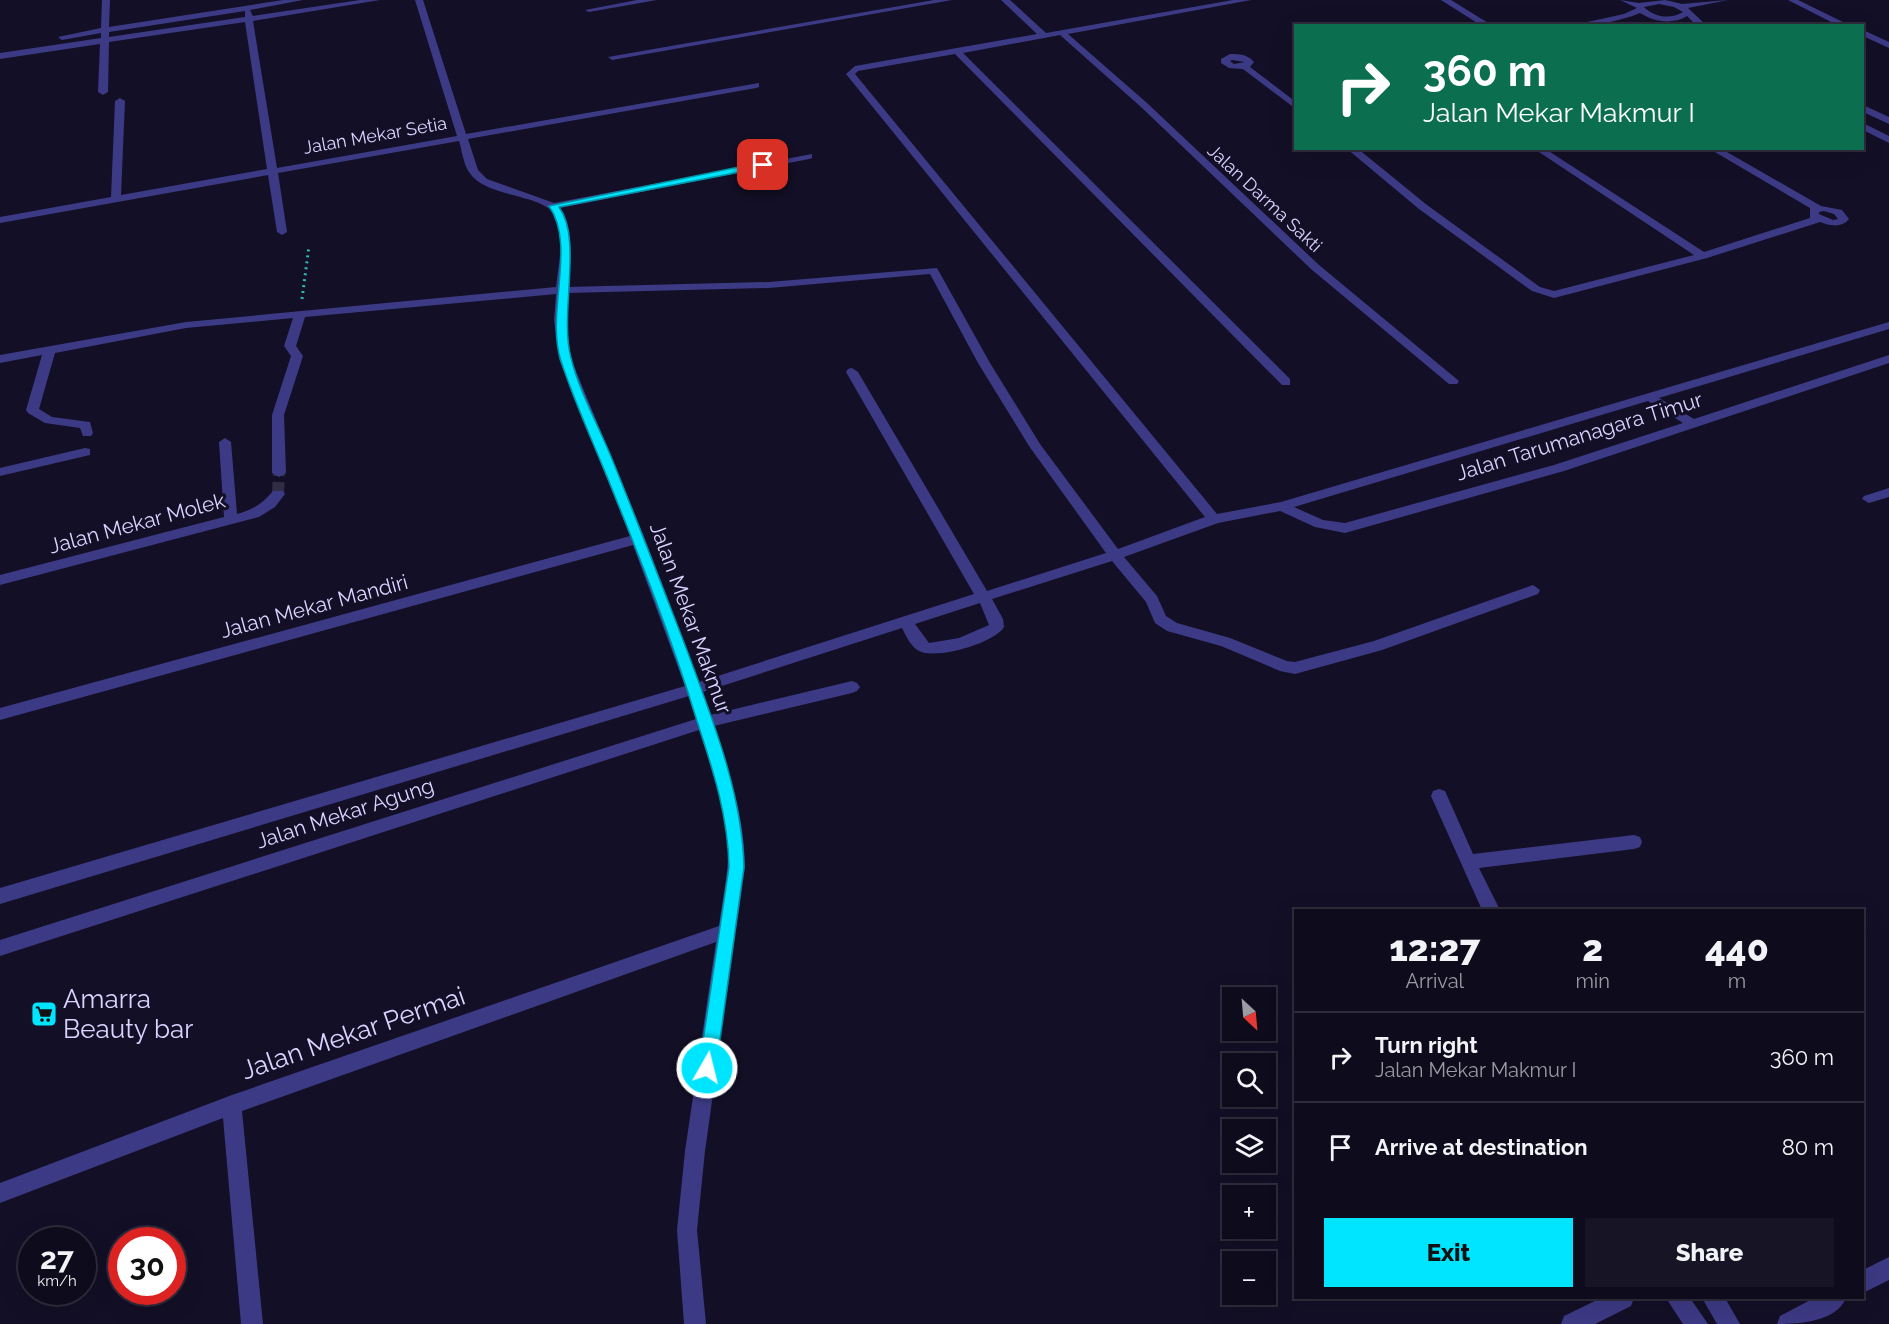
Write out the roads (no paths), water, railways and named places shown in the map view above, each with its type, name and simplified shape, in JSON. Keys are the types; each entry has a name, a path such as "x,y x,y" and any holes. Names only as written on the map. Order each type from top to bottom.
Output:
{"street":[{"path":"103,92 106,0"},
{"path":"0,47 246,3 299,0"},
{"path":"0,56 376,0"},
{"path":"418,0 464,137 473,171 477,177 553,206 809,156"},
{"path":"589,10 653,0"},
{"path":"612,57 948,0"},
{"path":"1005,0 1043,35"},
{"name":"Jalan Darma Sakti","path":"1018,0 1144,105 1315,267 1453,381"},
{"path":"1221,4 1233,0"},
{"path":"1214,519 850,74 855,69 1247,0"},
{"path":"1445,0 1486,24"},
{"path":"1624,0 1669,24"},
{"path":"1584,24 1626,16 1650,1 1671,4 1724,0"},
{"path":"1792,0 1843,24"},
{"path":"246,3 282,232"},
{"path":"1625,24 1658,17 1676,19 1671,4"},
{"path":"1671,4 1700,24"},
{"path":"1864,33 1889,45"},
{"path":"957,51 1286,382"},
{"path":"1245,67 1294,104"},
{"name":"Jalan Mekar Setia","path":"0,220 756,85"},
{"path":"116,200 120,101"},
{"path":"1864,108 1889,121"},
{"path":"1864,127 1889,140"},
{"path":"1352,150 1423,207 1546,294 1561,295 1703,256 1818,214 1715,150"},
{"path":"1540,150 1703,256"},
{"name":"Jalan Mekar Makmur","path":"553,206 562,218 565,234 561,290 561,340 565,359 638,539 694,689 729,798 736,834 736,867 695,1151 687,1230 695,1324"},
{"path":"0,359 49,352 153,330 561,290 769,285 933,270 984,363 1035,446 1115,555 1152,600 1160,619 1172,627 1225,642 1285,667 1295,668 1377,646 1533,590"},
{"path":"279,473 279,415 297,356 290,346 300,315"},
{"name":"Jalan Tarumanagara Timur","path":"906,622 1115,555 1214,519 1246,511 1282,506 1889,325"},
{"path":"49,352 32,410 49,420 86,425 87,434"},
{"name":"Jalan Tarumanagara Timur","path":"1282,506 1312,523 1330,528 1345,528 1559,468 1889,359"},
{"path":"852,372 996,619 997,627 990,633 939,649 927,649 920,644 906,622"},
{"path":"1648,396 1692,423"},
{"path":"225,442 231,519"},
{"path":"0,472 85,452"},
{"path":"1869,499 1889,492"},
{"name":"Jalan Mekar Molek","path":"0,580 264,509 278,494"},
{"name":"Jalan Mekar Mandiri","path":"0,714 638,539"},
{"name":"Jalan Mekar Agung","path":"0,896 694,689 906,622"},
{"name":"Jalan Mekar Agung","path":"0,948 705,722 852,687"},
{"path":"1439,796 1491,909"},
{"path":"1468,862 1634,842"},
{"name":"Jalan Mekar Permai","path":"0,1193 232,1105 726,931"},
{"path":"232,1105 252,1324"},
{"path":"1864,1281 1889,1268"},
{"path":"1572,1324 1621,1299"},
{"path":"1678,1299 1697,1324"},
{"path":"1714,1299 1730,1324"},
{"path":"1788,1324 1833,1299"}],"tunnel":[{"path":"278,494 279,473"}],"place":[{"name":"Amarra Beauty bar","path":"44,1014"}]}
